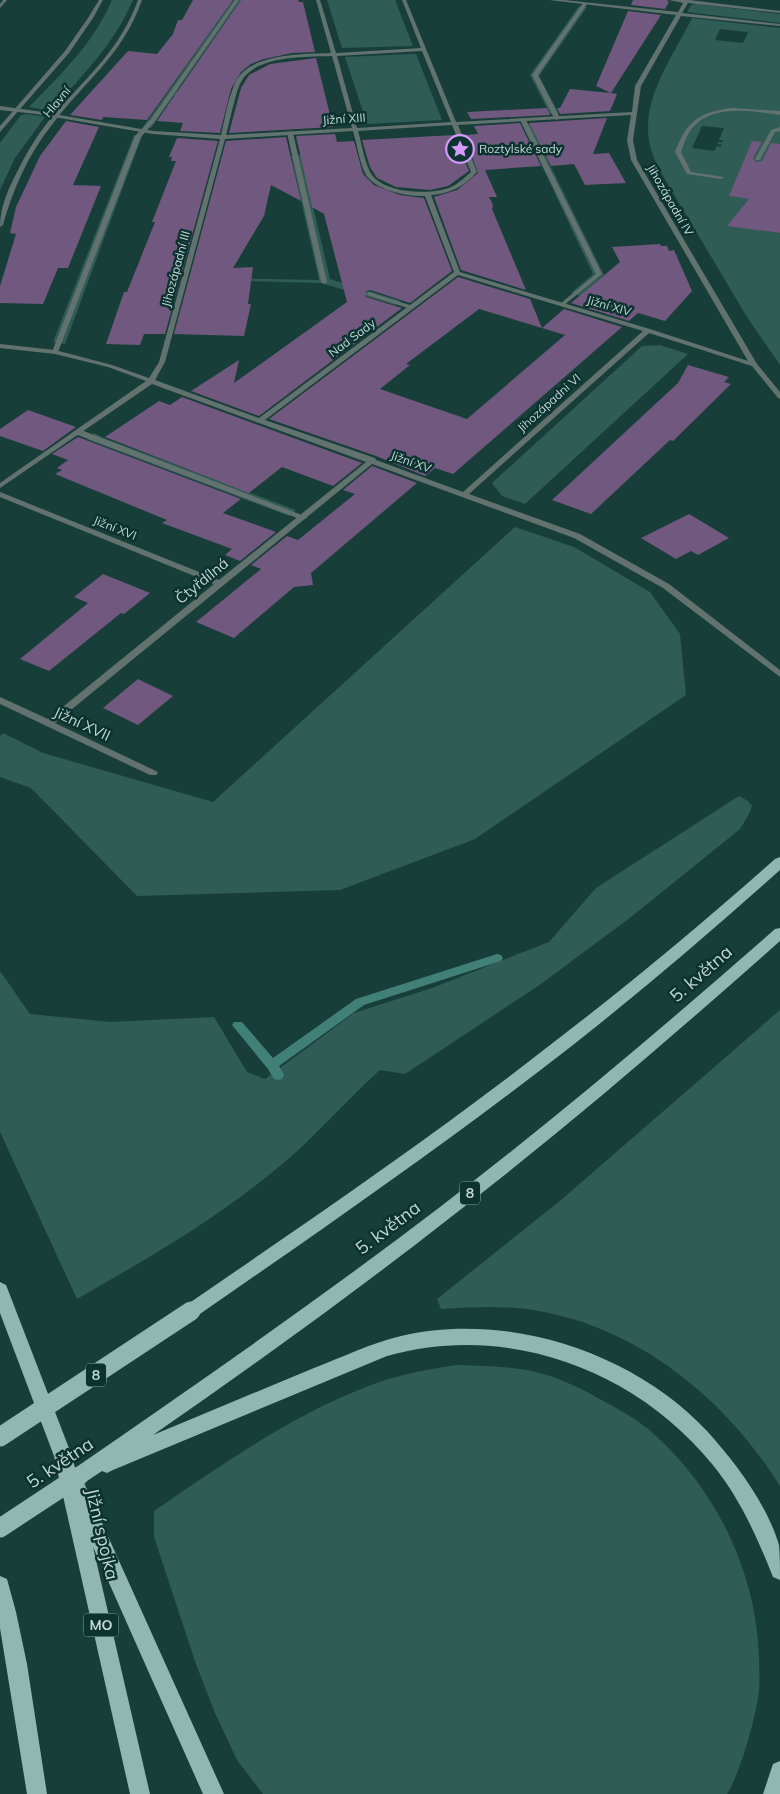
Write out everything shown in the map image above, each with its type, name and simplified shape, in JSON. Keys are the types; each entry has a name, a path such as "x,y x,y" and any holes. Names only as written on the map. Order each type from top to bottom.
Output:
{"highway":[{"name":"5. května","path":"0,1437 305,1233 557,1049 695,937 780,862"},
{"name":"5. května","path":"0,1528 209,1386 362,1275 496,1173 615,1076 780,933"},
{"name":"Jižní spojka","path":"0,1290 63,1456 140,1794"},
{"path":"79,1476 227,1412 376,1352 413,1341 485,1337 523,1342 566,1352 604,1366 638,1385 669,1407 699,1435 730,1471 750,1501 769,1537 780,1570"},
{"path":"63,1456 214,1794"},
{"path":"0,1586 6,1610 37,1794"},
{"path":"773,1794 780,1771"}],"street":[{"path":"0,7 5,0"},
{"name":"Hlavní","path":"0,130 16,109 62,60 91,20 101,0"},
{"name":"Hlavní","path":"0,225 24,162 57,115 107,62 135,19 140,0"},
{"path":"55,352 138,136 153,120 237,0"},
{"path":"318,0 368,174 373,181 383,187 398,191 427,193 457,187 468,180 474,172 404,0"},
{"path":"551,0 780,25"},
{"path":"671,0 780,11"},
{"name":"Jihozápadní IV","path":"687,1 638,86 630,140 634,160 754,364 780,397"},
{"path":"557,118 535,75 585,4"},
{"name":"Jihozápadní III","path":"0,486 151,381 162,362 238,82 244,74 254,66 269,60 286,57 424,49"},
{"name":"Jižní XIII","path":"0,108 57,115 173,135 223,137 634,113"},
{"path":"721,177 689,173 678,152 690,128 698,120 716,112 756,110 780,113"},
{"path":"523,120 599,274 563,304"},
{"path":"758,160 773,131 780,129"},
{"path":"290,133 324,282"},
{"path":"427,193 457,273"},
{"name":"Jižní XIV","path":"457,273 754,364"},
{"name":"Nad Sady","path":"261,420 457,273"},
{"path":"369,294 412,307"},
{"name":"Jihozápadni VI","path":"465,494 648,330"},
{"name":"Jižní XV","path":"0,346 55,352 110,366 577,536 666,586 780,674"},
{"path":"78,432 303,517"},
{"name":"Čtyřdílná","path":"49,723 372,460"},
{"name":"Jižní XVI","path":"0,494 221,584"},
{"name":"Jižní XVII","path":"0,700 153,773"}],"shaded area":[{"path":"112,0 133,0 117,31 97,58 52,109 49,111 29,107 76,57 96,31"},
{"path":"233,0 241,0 177,91 180,96 174,96 151,128 143,127"},
{"path":"327,0 395,0 413,46 342,48"},
{"path":"697,4 780,14 780,23 687,12 691,5"},
{"path":"579,6 587,7 539,76 559,114 550,114 530,75"},
{"path":"692,18 780,28 780,143 729,196 753,199 747,228 780,233 780,365 747,317 657,166 650,147 648,124 655,92","holes":["720,29 747,32 748,33 743,43 715,40","702,126 724,128 719,140 723,140 718,142 718,144 721,144 721,147 717,146 714,151 692,148"]},
{"path":"416,54 442,120 367,124 345,57"},
{"path":"21,115 45,117 15,158 0,190 0,143"},
{"path":"522,124 530,124 604,275 580,296 571,293 593,274"},
{"path":"134,135 142,136 65,344 53,342"},
{"path":"301,155 330,279 401,301 395,305 321,283 210,280 211,278 319,280 291,156"},
{"path":"660,345 688,354 525,504 502,496 492,483 642,346"},
{"path":"94,433 296,510 289,516 86,439"},
{"path":"515,527 574,547 650,592 680,634 686,695 475,839 340,890 137,896 31,788 0,777 0,736 3,733 43,753 213,802"},
{"path":"739,796 748,801 752,806 740,829 631,917 541,984 405,1074 380,1070 289,1158 252,1188 179,1239 77,1299 0,1132 0,971 30,1014 110,1022 214,1017 247,1072 265,1079 354,1013 432,988 549,942 596,888"},
{"path":"780,1010 780,1486 759,1455 709,1399 680,1375 648,1353 615,1335 580,1321 531,1310 506,1307 441,1309 437,1299 561,1200"},
{"path":"457,1365 509,1368 539,1373 570,1384 613,1406 655,1435 698,1482 715,1509 730,1537 742,1566 757,1628 759,1659 758,1701 755,1714 742,1759 727,1794 263,1794 237,1760 215,1713 196,1664 154,1537 154,1511 254,1444 306,1414 372,1384 420,1371"}],"building":[{"path":"193,0 233,0 147,120 103,117 102,120 70,115 128,51 157,54 173,34 178,20 182,20"},
{"path":"241,0 298,0 303,2 315,52 292,53 264,59 251,64 241,72 231,89 220,133 180,131 183,123 157,121"},
{"path":"633,0 667,0 669,2 665,9 631,5"},
{"path":"628,11 661,15 611,93 596,86"},
{"path":"316,58 333,127 229,133 241,88 249,75 270,64"},
{"path":"570,89 617,94 610,111 560,114 557,108 560,108"},
{"path":"547,108 550,115 471,119 467,112"},
{"path":"607,118 593,154 609,153 626,183 585,185 574,164 551,166 529,123"},
{"path":"66,121 99,127 73,185 101,186 68,268 58,268 43,304 0,303 0,286 16,234 10,233 16,207 40,156"},
{"path":"520,123 541,166 485,170 497,197 489,197 493,205 492,209 526,290 461,270 434,197 457,190 478,173 464,135 478,134 474,126"},
{"path":"335,134 337,142 354,141 363,174 374,185 400,195 424,198 452,271 410,303 370,290 366,291 366,297 402,308 259,416 191,391 239,360 234,383 347,302 324,214 312,207 296,136"},
{"path":"454,135 469,171 448,186 430,190 396,187 377,178 370,167 362,140"},
{"path":"286,137 301,201 271,185 264,216 233,268 253,267 248,304 251,304 244,336 174,334 226,141"},
{"path":"177,138 218,141 165,334 144,334 140,345 106,344 124,292 127,292 155,222 152,222 176,161 171,161 172,157 169,157"},
{"path":"752,141 762,142 753,158 756,162 762,161 771,143 780,144 780,233 727,226 749,199 729,196"},
{"path":"660,244 661,246 667,246 669,251 674,250 692,291 665,321 638,313 629,321 571,303 620,262 612,247"},
{"path":"458,277 530,299 542,328 564,309 622,327 453,474 435,468 425,476 376,456 269,419","holes":["479,309 565,335 467,419 380,389 410,365 406,364"]},
{"path":"688,365 729,377 724,382 731,384 673,441 670,440 591,514 552,500 678,383"},
{"path":"182,397 362,463 333,486 282,467 249,493 105,437 159,401 170,405"},
{"path":"28,410 76,427 43,451 0,436 0,429"},
{"path":"78,437 241,499 223,513 276,532 240,561 225,555 232,549 162,523 167,520 55,474 62,470 57,468 68,460 52,454"},
{"path":"372,466 417,483 311,573 313,585 294,587 234,638 196,622 261,569 251,565 287,536 298,540 355,494 343,490"},
{"path":"689,514 729,538 698,555 691,551 676,559 641,538"},
{"path":"103,574 150,593 124,614 121,613 49,671 20,659 88,603 74,597"},
{"path":"138,679 173,696 138,725 103,708"}],"waterway":[{"path":"272,1065 360,1002 497,958"},
{"path":"238,1025 272,1065"},
{"path":"272,1065 278,1075"}],"place":[{"name":"Roztylské sady","path":"460,149"}]}
